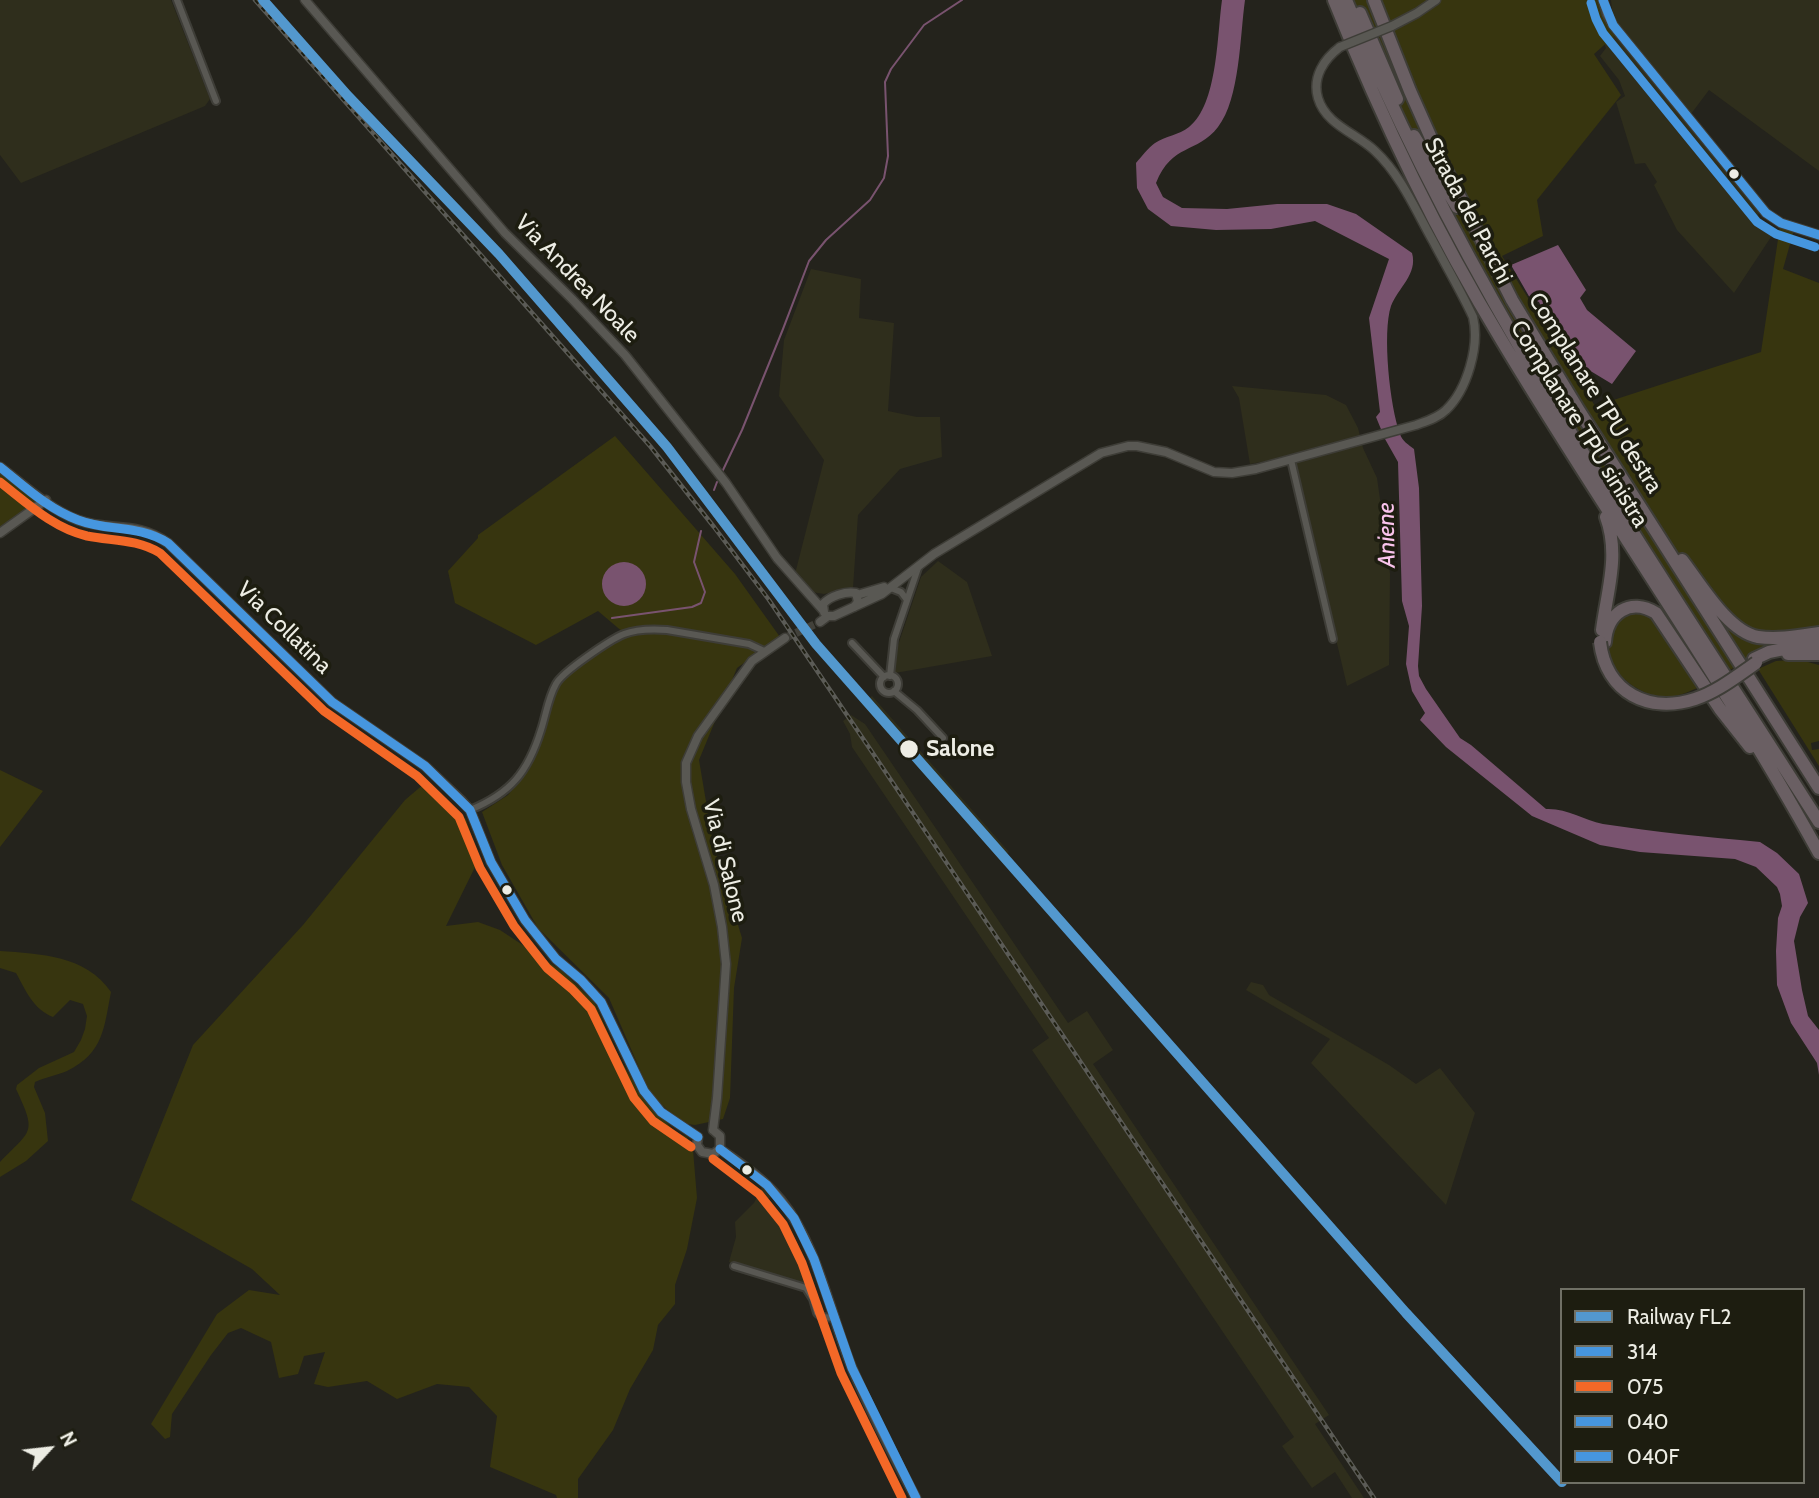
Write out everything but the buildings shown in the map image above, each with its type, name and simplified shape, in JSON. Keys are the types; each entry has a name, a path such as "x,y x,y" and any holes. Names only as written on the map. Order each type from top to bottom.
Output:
{"highway":[{"name":"Complanare TPU sinistra","path":"1334,0 1384,116 1459,266 1583,473 1729,700 1819,853"},
{"name":"Strada dei Parchi","path":"1346,0 1372,64 1428,184 1495,307 1574,438 1819,822"},
{"name":"Strada dei Parchi","path":"1355,0 1446,203 1519,335 1819,809"},
{"name":"Complanare TPU destra","path":"1374,0 1439,156 1512,300 1819,788"},
{"path":"1414,136 1512,300"},
{"path":"1583,473 1606,518 1612,540 1613,566 1602,642 1606,665 1617,684 1640,699 1674,704 1697,698 1769,652 1819,642"},
{"path":"1633,495 1718,608 1737,627 1758,637 1795,636 1819,631"},
{"path":"1602,642 1606,628 1619,611 1635,606 1656,613 1804,827"},
{"path":"1755,661 1786,654 1816,653"}],"street":[{"path":"177,0 216,101"},
{"name":"Via Andrea Noale","path":"305,0 505,233 625,355 726,483 777,558 825,613"},
{"path":"825,613 834,616 898,582 921,563 1080,464 1112,449 1142,446 1208,470 1226,473 1256,469 1363,440 1416,425 1444,412 1457,395 1473,350 1475,325 1467,304 1390,168 1374,149 1332,120 1321,106 1316,84 1325,60 1340,47 1392,26 1436,0"},
{"path":"1603,0 1613,24 1766,213 1781,223 1819,235"},
{"path":"1291,460 1333,639"},
{"name":"Via Collatina","path":"0,467 65,514 80,521 155,533 332,702 425,766 470,810 491,862 525,920 556,959 601,1002 644,1091 661,1112 698,1137"},
{"path":"0,533 46,500"},
{"path":"894,691 889,693 881,689 880,684 887,677 894,639 921,563"},
{"path":"820,622 825,613 823,604 828,600 850,592 858,595 871,593 898,582"},
{"path":"898,582 909,589 907,600"},
{"path":"898,582 899,591 907,600"},
{"path":"854,607 859,601 858,595"},
{"path":"809,596 828,600"},
{"path":"470,810 498,797 516,781 535,747 554,687 560,677 624,634 655,629 667,630 749,644 764,650"},
{"name":"Via di Salone","path":"713,1130 726,956 716,895 691,809 685,768 698,736 745,669 764,650 785,638"},
{"path":"852,643 887,677 895,678 897,683 894,691"},
{"path":"894,691 917,710 943,738"},
{"path":"713,1130 720,1136 720,1149 713,1154 702,1152 697,1146 698,1137 705,1131 713,1130"},
{"path":"720,1149 756,1174 783,1202 801,1233 858,1380 916,1498"},
{"path":"734,1266 806,1289 813,1298 817,1313 822,1317 835,1318"}],"shaded area":[{"path":"0,0 171,0 210,99 205,106 21,183 0,155"},
{"path":"1222,0 1245,0 1238,66 1231,100 1218,127 1210,136 1169,161 1156,183 1163,197 1182,208 1227,209 1277,204 1327,204 1356,214 1412,253 1410,274 1391,306 1387,351 1396,422 1402,439 1414,449 1419,488 1422,606 1418,666 1419,676 1426,689 1460,738 1546,809 1561,810 1603,824 1760,842 1777,853 1799,874 1808,903 1800,917 1794,941 1808,1016 1819,1030 1819,1075 1817,1063 1791,1023 1777,985 1778,918 1782,906 1780,894 1777,887 1756,867 1735,859 1640,852 1600,845 1532,816 1446,747 1420,720 1425,713 1412,691 1406,664 1409,626 1402,601 1398,462 1376,417 1380,412 1369,318 1389,259 1315,221 1271,229 1216,230 1171,226 1148,209 1137,188 1136,163 1155,143 1189,127 1206,102 1215,68"},
{"path":"1330,0 1603,0 1619,32 1594,54 1621,95 1537,200 1543,236 1502,256 1595,406 1761,352 1780,226 1794,230 1783,269 1819,283 1819,626 1761,652 1711,681 1460,273"},
{"path":"1611,0 1819,0 1819,171 1709,90 1691,114 1613,18"},
{"path":"1610,28 1760,212 1758,215 1773,234 1734,293 1677,230 1654,185 1657,182 1645,163 1635,164 1616,102 1625,96 1619,80 1600,56 1606,48 1600,34"},
{"path":"1558,245 1586,290 1580,298 1587,310 1636,351 1612,384 1564,355 1539,302 1530,298 1511,265"},
{"path":"811,269 861,279 859,318 894,323 888,411 917,417 940,417 942,457 900,469 858,515 853,588 824,594 812,592 795,574 824,460 779,396 784,340"},
{"path":"1232,386 1326,395 1346,405 1358,428 1363,448 1377,478 1385,534 1390,574 1389,665 1347,686 1293,456 1250,464 1239,398"},
{"path":"615,436 735,574 780,637 737,668 699,760 713,843 742,938 734,988 730,1098 723,1119 695,1125 681,1123 650,1093 609,998 538,928 502,865 482,812 508,795 528,771 559,679 624,633 598,611 536,645 455,603 448,571 478,535"},
{"path":"0,470 25,488 36,500 33,507 0,530"},
{"path":"938,561 967,582 992,656 895,673 895,654 921,577"},
{"path":"624,562 639,569 646,584 639,599 624,606 609,599 602,584 609,569"},
{"path":"1624,612 1651,613 1700,687 1669,697 1657,696 1646,693 1624,679 1616,670 1608,647 1611,632"},
{"path":"1790,660 1819,665 1819,741 1811,743 1812,750 1819,749 1819,766 1758,669 1776,661"},
{"path":"872,696 1009,852 1000,860 862,704"},
{"path":"851,715 865,724 1068,1023 1087,1011 1113,1050 1093,1064 1329,1415 1315,1424 1364,1498 1352,1498 1335,1472 1312,1488 1282,1446 1294,1437 1032,1050 1049,1038 852,747 850,734 843,721"},
{"path":"0,770 43,791 0,847"},
{"path":"425,783 466,819 479,859 446,926 478,922 500,930 562,971 594,1002 620,1059 639,1091 675,1132 687,1137 693,1150 697,1198 687,1249 675,1285 675,1304 658,1325 653,1350 630,1389 613,1430 578,1479 578,1498 557,1498 556,1495 490,1467 497,1416 469,1387 437,1384 397,1399 367,1381 328,1387 314,1384 325,1352 304,1356 298,1374 279,1378 271,1342 241,1328 228,1333 172,1414 170,1437 165,1439 151,1424 217,1314 249,1290 280,1295 252,1269 131,1200 193,1045 303,925 405,800"},
{"path":"0,951 31,953 75,964 89,970 111,992 104,1028 89,1056 67,1071 35,1082 34,1087 45,1113 48,1141 26,1161 0,1177 0,1162 28,1130 29,1123 16,1089 17,1085 39,1068 74,1052 85,1029 87,1016 83,1004 70,1000 53,1017 46,1014 31,999 16,973 0,968"},
{"path":"1251,982 1263,985 1269,995 1389,1065 1416,1084 1440,1068 1475,1113 1446,1205 1311,1063 1330,1039 1246,990"},
{"path":"763,1185 773,1195 767,1200 785,1220 797,1242 810,1278 803,1283 729,1262 736,1237 735,1222 754,1203"}],"waterway":[{"path":"723,470 742,430 809,261 826,240 870,200 884,178 888,156 885,82 891,69 924,25 962,0"},
{"path":"714,490 717,482"},
{"path":"612,618 692,607 701,603 705,592 694,562 701,531"}],"tunnel":[{"path":"785,638 820,622"}],"railway":[{"path":"255,0 650,446 769,600 1374,1498"}],"rail line":[{"name":"FL2","path":"263,0 348,96 499,254 667,447 816,644 1406,1313 1560,1480"}],"transit line":[{"name":"040","path":"1603,0 1613,25 1766,213 1781,223 1819,235"},
{"name":"040F","path":"1591,3 1603,33 1757,222 1776,234 1815,247"},
{"name":"314","path":"0,467 57,510 78,520 145,533 168,543 332,702 425,766 470,810 491,862 525,920 556,959 601,1002 644,1091 661,1112 698,1137"},
{"name":"075","path":"0,482 41,514 63,527 87,536 143,545 160,553 324,711 417,776 459,817 480,868 514,926 547,968 591,1009 634,1098 653,1121 691,1147"},
{"name":"314","path":"720,1149 767,1185 794,1218 814,1259 852,1368 916,1498"},
{"name":"075","path":"713,1159 759,1194 783,1224 802,1263 841,1373 902,1498"}],"place":[{"name":"Salone","path":"909,749"}],"water label":[{"name":"Aniene","path":"1387,535"}]}
